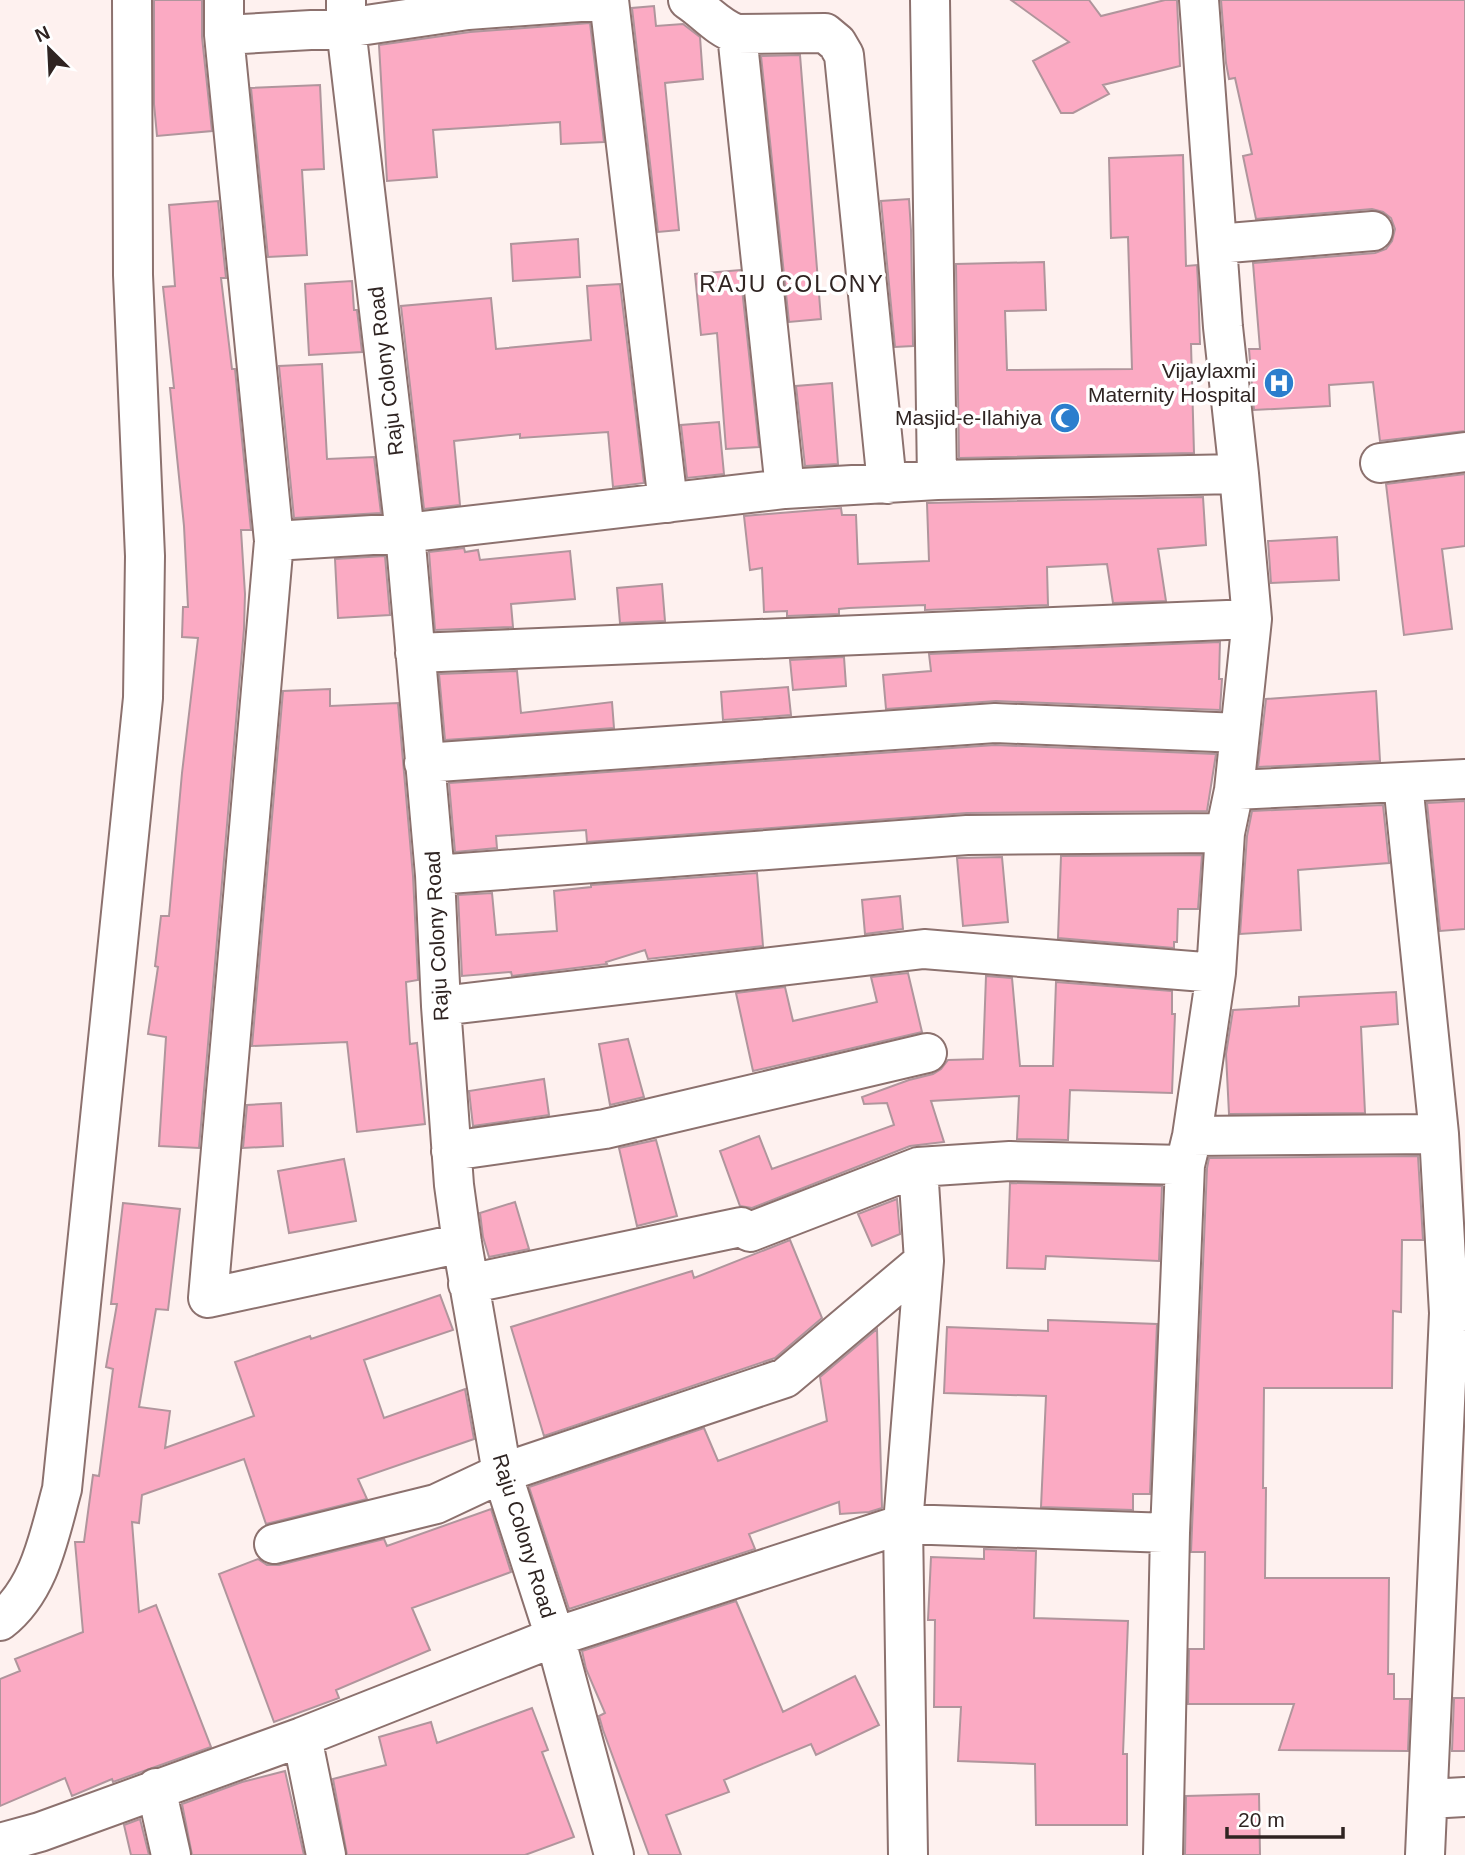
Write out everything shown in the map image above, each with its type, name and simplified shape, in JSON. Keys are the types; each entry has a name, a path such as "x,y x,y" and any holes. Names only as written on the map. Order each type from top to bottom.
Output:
{"street":[{"path":"0,1621 15,1609 41,1566 62,1489 143,698 145,556 133,275 132,0"},
{"path":"462,1243 208,1298 274,541 224,18 597,0 668,503"},
{"path":"930,0 937,480"},
{"path":"1163,1855 1170,1533 1189,1151 1216,973 1225,833 1234,790 1252,619 1223,327 1199,0"},
{"path":"699,4 725,30 737,34 825,33 837,43 844,55 887,484"},
{"name":"Raju Colony Road","path":"346,14 405,533 435,875 451,1151 462,1243 502,1473 555,1637 614,1855"},
{"path":"737,34 785,489"},
{"path":"1217,244 1373,231"},
{"path":"1380,463 1465,452"},
{"path":"274,541 405,533 785,489 937,480 1239,474"},
{"path":"415,653 1252,619"},
{"path":"425,763 995,723 1240,733"},
{"path":"1234,790 1465,779"},
{"path":"1403,783 1457,1312 1447,1798 1425,1855"},
{"path":"435,875 967,835 1225,833"},
{"path":"441,1006 924,949 1216,973"},
{"path":"451,1151 605,1129 928,1053"},
{"path":"468,1284 741,1227 750,1232 918,1167 1438,1134"},
{"path":"908,1855 903,1524 924,1261 918,1167"},
{"path":"274,1544 436,1504 502,1473 785,1378 924,1261"},
{"path":"0,1843 42,1843 156,1788 302,1737 555,1637 903,1524 1170,1533"},
{"path":"302,1737 327,1855"},
{"path":"156,1788 171,1855"}],"building":[{"path":"154,0 202,0 202,37 212,131 157,136 154,104"},
{"path":"1011,0 1089,0 1101,16 1165,0 1177,0 1180,66 1103,85 1109,94 1073,113 1061,113 1033,61 1069,42"},
{"path":"1221,0 1465,0 1465,431 1380,441 1373,382 1329,385 1330,406 1254,410 1249,349 1260,349 1253,263 1375,253 1386,249 1392,241 1395,229 1391,218 1372,209 1256,219 1243,156 1252,154 1235,78 1229,79"},
{"path":"654,6 656,26 683,24 700,37 703,79 665,83 679,230 658,232 632,8"},
{"path":"590,23 604,142 561,144 560,122 433,130 437,177 387,181 379,45 470,32"},
{"path":"800,55 821,319 789,322 761,56"},
{"path":"320,85 324,169 302,170 307,255 268,257 251,88"},
{"path":"1183,155 1186,266 1197,265 1198,283 1200,344 1191,344 1194,453 959,458 956,264 1044,262 1046,310 1005,311 1007,370 1132,369 1128,237 1111,238 1109,158"},
{"path":"909,199 913,346 895,347 881,201"},
{"path":"218,201 226,278 221,278 232,369 235,369 251,530 241,530 244,629 199,1148 159,1146 166,1037 148,1034 158,967 155,966 161,916 169,916 198,638 182,637 183,607 188,607 184,526 170,388 174,388 163,287 175,286 169,205"},
{"path":"578,239 580,277 513,281 511,244"},
{"path":"740,270 759,447 726,449 717,333 701,335 695,274"},
{"path":"352,281 362,352 309,355 305,284"},
{"path":"620,284 644,483 613,487 608,432 520,438 520,434 454,441 460,505 424,509 401,306 491,298 496,349 591,340 587,286"},
{"path":"322,364 327,459 374,457 381,513 294,518 279,366"},
{"path":"832,383 838,464 805,466 796,386"},
{"path":"719,422 724,474 687,478 681,425"},
{"path":"1465,474 1465,546 1442,549 1452,629 1404,635 1386,484"},
{"path":"1203,497 1206,545 1158,549 1166,601 1113,603 1107,564 1047,567 1048,605 925,610 925,605 849,608 839,609 839,614 787,616 787,611 764,612 762,568 750,570 744,516 841,508 842,515 856,515 858,564 929,561 927,503"},
{"path":"1337,537 1339,580 1271,583 1268,541"},
{"path":"464,548 465,552 478,550 480,560 570,551 575,599 511,604 513,627 435,630 429,552"},
{"path":"385,556 390,615 338,618 335,559"},
{"path":"662,584 665,621 620,623 617,588"},
{"path":"1220,642 1220,710 996,701 886,709 883,675 931,671 929,654"},
{"path":"844,657 846,686 793,690 790,660"},
{"path":"517,671 521,713 612,702 614,728 445,740 439,674"},
{"path":"788,687 791,715 723,720 721,692"},
{"path":"330,689 330,706 398,703 413,876 418,980 406,982 410,1044 417,1043 425,1124 357,1132 347,1042 252,1046 283,691"},
{"path":"1376,691 1380,761 1258,767 1266,699"},
{"path":"995,745 1216,754 1207,811 967,813 587,842 586,830 496,836 497,848 455,852 449,783"},
{"path":"1465,801 1465,929 1440,931 1427,803"},
{"path":"1383,805 1389,863 1298,870 1301,930 1240,934 1247,836 1252,811"},
{"path":"1202,855 1198,909 1178,909 1177,942 1174,942 1174,948 1058,938 1061,856"},
{"path":"1002,857 1008,922 963,926 957,858"},
{"path":"757,873 763,946 648,959 645,950 606,962 607,964 512,976 511,972 462,976 458,895 492,893 496,935 557,931 554,891 591,885"},
{"path":"900,896 903,929 865,934 862,900"},
{"path":"908,973 922,1032 753,1071 736,993 785,987 793,1021 877,1002 871,977"},
{"path":"986,976 1012,978 1020,1066 1053,1066 1056,982 1172,991 1172,1014 1175,1014 1172,1093 1070,1090 1068,1140 1017,1139 1019,1096 931,1101 944,1142 910,1146 752,1208 740,1206 720,1151 759,1136 772,1169 894,1125 887,1103 864,1104 862,1097 933,1074 948,1060 983,1059"},
{"path":"1396,992 1398,1024 1361,1027 1365,1113 1229,1114 1226,1054 1233,1010 1299,1006 1299,997"},
{"path":"628,1039 644,1097 610,1105 599,1044"},
{"path":"544,1079 549,1115 473,1126 469,1091"},
{"path":"281,1103 283,1146 243,1148 247,1105"},
{"path":"656,1140 677,1216 637,1226 619,1148"},
{"path":"1418,1156 1423,1240 1402,1240 1401,1312 1393,1311 1392,1388 1264,1388 1265,1578 1389,1578 1388,1674 1394,1674 1394,1699 1410,1699 1408,1751 1279,1750 1294,1704 1188,1704 1189,1649 1204,1649 1205,1552 1191,1552 1209,1158"},
{"path":"344,1159 356,1221 289,1233 278,1171"},
{"path":"1010,1183 1162,1186 1159,1261 1046,1256 1045,1269 1007,1268"},
{"path":"897,1199 900,1234 872,1246 858,1214"},
{"path":"515,1202 529,1249 489,1257 480,1213"},
{"path":"123,1203 180,1209 168,1310 156,1309 139,1407 170,1411 165,1448 254,1416 235,1362 440,1295 453,1330 364,1360 384,1418 465,1389 474,1439 358,1479 367,1499 266,1524 244,1459 142,1495 139,1523 132,1522 139,1612 156,1605 211,1747 113,1782 112,1779 72,1796 65,1778 0,1806 0,1679 20,1671 15,1659 83,1632 75,1542 84,1542 93,1475 99,1476 113,1369 106,1367 117,1304 111,1304"},
{"path":"790,1240 822,1318 775,1358 544,1436 511,1327 692,1271 694,1278"},
{"path":"1048,1320 1157,1324 1150,1494 1133,1494 1133,1510 1041,1507 1046,1396 944,1393 947,1327 1048,1331"},
{"path":"877,1329 882,1508 869,1512 840,1514 839,1502 749,1534 755,1549 569,1609 529,1487 704,1428 718,1461 827,1421 820,1377"},
{"path":"491,1509 511,1572 412,1608 430,1650 336,1690 339,1698 274,1722 219,1574 258,1559 267,1565 279,1565 384,1539 387,1546"},
{"path":"984,1549 1036,1551 1034,1618 1128,1621 1123,1754 1127,1754 1127,1825 1036,1825 1035,1764 958,1761 961,1707 934,1707 935,1620 928,1620 931,1557 984,1559"},
{"path":"736,1601 783,1712 855,1676 879,1725 816,1755 811,1744 724,1780 729,1792 666,1815 681,1855 649,1855 603,1730 599,1716 605,1713 586,1669 582,1651"},
{"path":"1454,1698 1465,1698 1465,1751 1452,1751"},
{"path":"532,1708 548,1750 542,1752 574,1837 525,1855 347,1855 333,1779 386,1765 379,1737 431,1722 437,1743"},
{"path":"285,1771 304,1855 192,1855 182,1804 242,1782"},
{"path":"1259,1794 1260,1855 1185,1855 1186,1796"},
{"path":"140,1819 149,1855 131,1855 124,1825"}],"place":[{"name":"Vijaylaxmi Maternity Hospital","path":"1279,383"},
{"name":"Masjid-e-Ilahiya","path":"1065,418"}],"district":[{"name":"RAJU COLONY","path":"792,284"}]}
